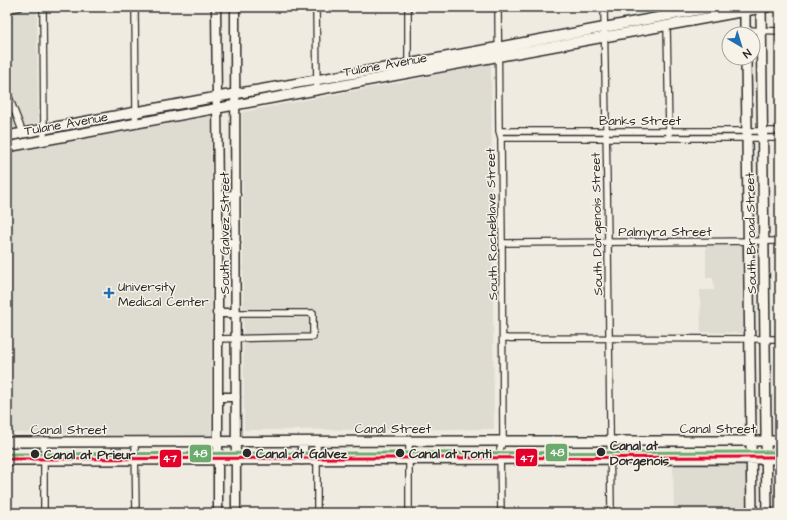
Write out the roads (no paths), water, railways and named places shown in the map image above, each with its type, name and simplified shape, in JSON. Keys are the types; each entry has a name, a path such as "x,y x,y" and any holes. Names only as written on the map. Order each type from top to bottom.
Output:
{"main road":[{"name":"Tulane Avenue","path":"7,147 317,89 499,51 604,27 714,7"},
{"name":"Tulane Avenue","path":"499,51 604,38 745,9 763,7"},
{"name":"South Broad Street","path":"761,26 763,7"},
{"path":"745,9 745,26"},
{"name":"South Broad Street","path":"746,66 752,509"},
{"name":"South Broad Street","path":"761,66 767,509"},
{"name":"Tulane Avenue","path":"7,136 316,79 407,69"},
{"path":"746,72 761,72"},
{"path":"748,205 763,205"},
{"path":"749,283 764,283"},
{"path":"750,369 765,369"},
{"name":"Canal Street","path":"7,442 317,442 503,440 780,441"},
{"path":"638,441 638,459"},
{"path":"150,442 151,460"},
{"path":"302,442 302,460"},
{"path":"7,460 780,459"},
{"path":"752,509 767,509"}],"street":[{"path":"7,10 20,7"},
{"path":"43,7 44,140"},
{"path":"134,124 136,113 135,7"},
{"name":"South Galvez Street","path":"216,7 218,196 218,513"},
{"name":"South Galvez Street","path":"235,7 236,513"},
{"path":"316,7 317,89"},
{"path":"407,69 408,7"},
{"name":"South Rocheblave Street","path":"498,7 503,338 503,440 500,449 501,513"},
{"name":"South Dorgenois Street","path":"604,7 611,513"},
{"path":"667,26 669,139"},
{"path":"761,31 780,31"},
{"path":"7,92 23,133"},
{"name":"Banks Street","path":"499,131 669,131 762,135 780,138"},
{"name":"Banks Street","path":"762,135 780,131"},
{"name":"Banks Street","path":"501,138 669,139 747,135"},
{"path":"218,196 236,195"},
{"name":"Palmyra Street","path":"502,243 780,241"},
{"path":"217,243 236,243"},
{"path":"217,313 313,313 313,336 236,339 218,338"},
{"path":"503,338 780,339"},
{"path":"218,397 236,397"},
{"path":"409,441 409,513"},
{"path":"44,442 44,513"},
{"path":"135,442 136,513"},
{"path":"317,442 317,513"}],"place":[{"name":"University Medical Center","path":"109,293"},
{"name":"Canal at Dorgenois","path":"601,452"},
{"name":"Canal at Galvez","path":"247,453"},
{"name":"Canal at Tonti","path":"400,453"},
{"name":"Canal at Prieur","path":"35,454"}]}
